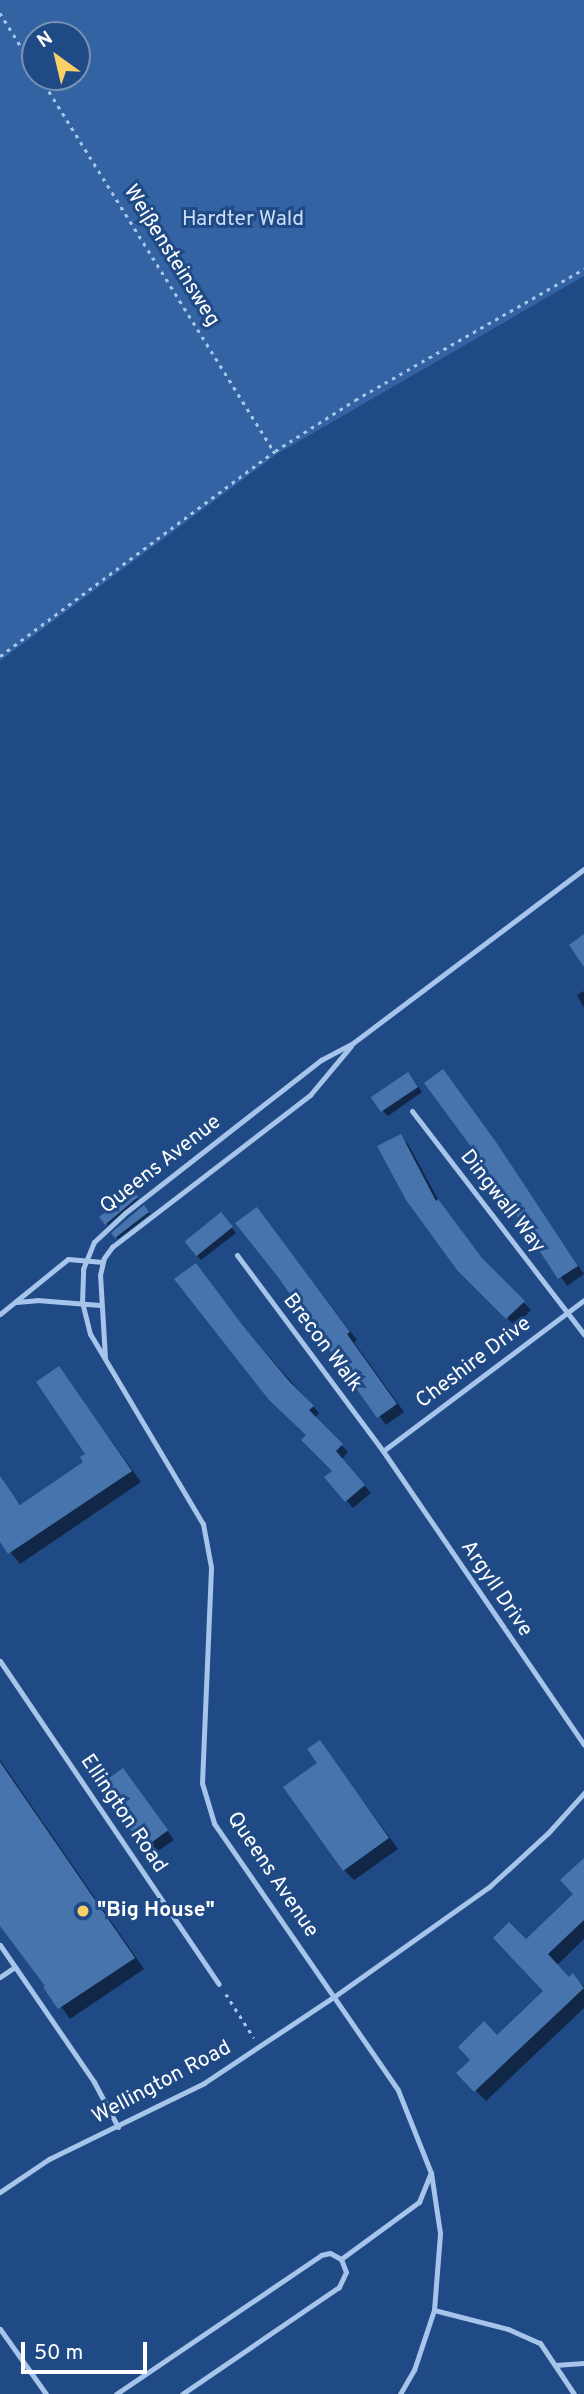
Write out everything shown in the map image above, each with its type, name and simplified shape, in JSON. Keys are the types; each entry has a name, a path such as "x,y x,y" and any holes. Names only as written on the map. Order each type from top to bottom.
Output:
{"lane":[{"name":"Queens Avenue","path":"400,2394 414,2370 434,2310 440,2233 431,2173 398,2090 214,1823 202,1783 211,1567 203,1524 90,1334 82,1303 86,1258 104,1230 125,1213 321,1060 353,1043 584,869"},
{"name":"Queens Avenue","path":"106,1361 100,1305 103,1262 112,1247 310,1095 353,1043"},
{"name":"Dingwall Way","path":"412,1111 584,1334"},
{"name":"Brecon Walk","path":"237,1255 383,1451"},
{"path":"0,1314 68,1259 86,1258 103,1262"},
{"path":"16,1302 37,1300 100,1305"},
{"name":"Cheshire Drive","path":"383,1451 584,1300"},
{"name":"Argyll Drive","path":"383,1451 584,1745"},
{"name":"Ellington Road","path":"0,1661 219,1984"},
{"name":"Wellington Road","path":"0,2192 49,2159 204,2083 335,1996 489,1887 548,1833 584,1793"},
{"path":"0,1945 94,2081 118,2127"},
{"path":"0,1977 15,1967"},
{"path":"341,2259 418,2202 431,2173"},
{"path":"116,2394 321,2255 330,2253 341,2259 346,2272 339,2287 182,2394"},
{"path":"434,2310 508,2329 540,2343 574,2394"},
{"path":"0,2329 46,2394"},
{"path":"555,2365 584,2363"}],"path":[{"path":"0,13 21,47"},
{"name":"Weißensteinsweg","path":"49,91 275,451"},
{"path":"0,656 275,451 355,400 584,269"},
{"path":"219,1984 260,2047"}],"green space":[{"name":"Hardter Wald","path":"0,0 584,0 584,276 277,454 0,661"}],"building":[{"path":"584,934 584,967 569,945"},
{"path":"443,1069 496,1142 578,1266 558,1279 472,1148 424,1083"},
{"path":"408,1072 418,1087 381,1112 371,1097"},
{"path":"401,1134 436,1201 438,1199 482,1258 525,1301 506,1319 457,1270 406,1200 377,1146"},
{"path":"133,1190 138,1197 105,1225 99,1217"},
{"path":"144,1205 149,1212 115,1238 111,1233"},
{"path":"257,1207 350,1332 347,1334 397,1404 377,1418 278,1277 235,1223"},
{"path":"221,1212 233,1227 196,1256 184,1242"},
{"path":"196,1263 243,1326 289,1381 314,1406 309,1410 343,1444 336,1451 365,1485 345,1502 324,1477 332,1471 301,1440 306,1435 269,1400 174,1279"},
{"path":"59,1366 132,1471 8,1554 0,1542 0,1476 20,1505 83,1462 80,1457 85,1454 36,1382"},
{"path":"320,1740 389,1838 343,1871 283,1787 317,1763 307,1749"},
{"name":"\"Big House\"","path":"0,1762 135,1958 58,2009 43,1987 45,1986 0,1926"},
{"path":"123,1768 168,1830 144,1848 99,1786"},
{"path":"584,1858 584,1920 548,1954 569,1977 573,1973 584,1988 474,2092 456,2073 470,2060 458,2047 484,2021 497,2035 543,1991 493,1938 509,1922 526,1939 573,1894 560,1880"}],"place":[{"name":"\"Big House\"","path":"83,1911"}]}
